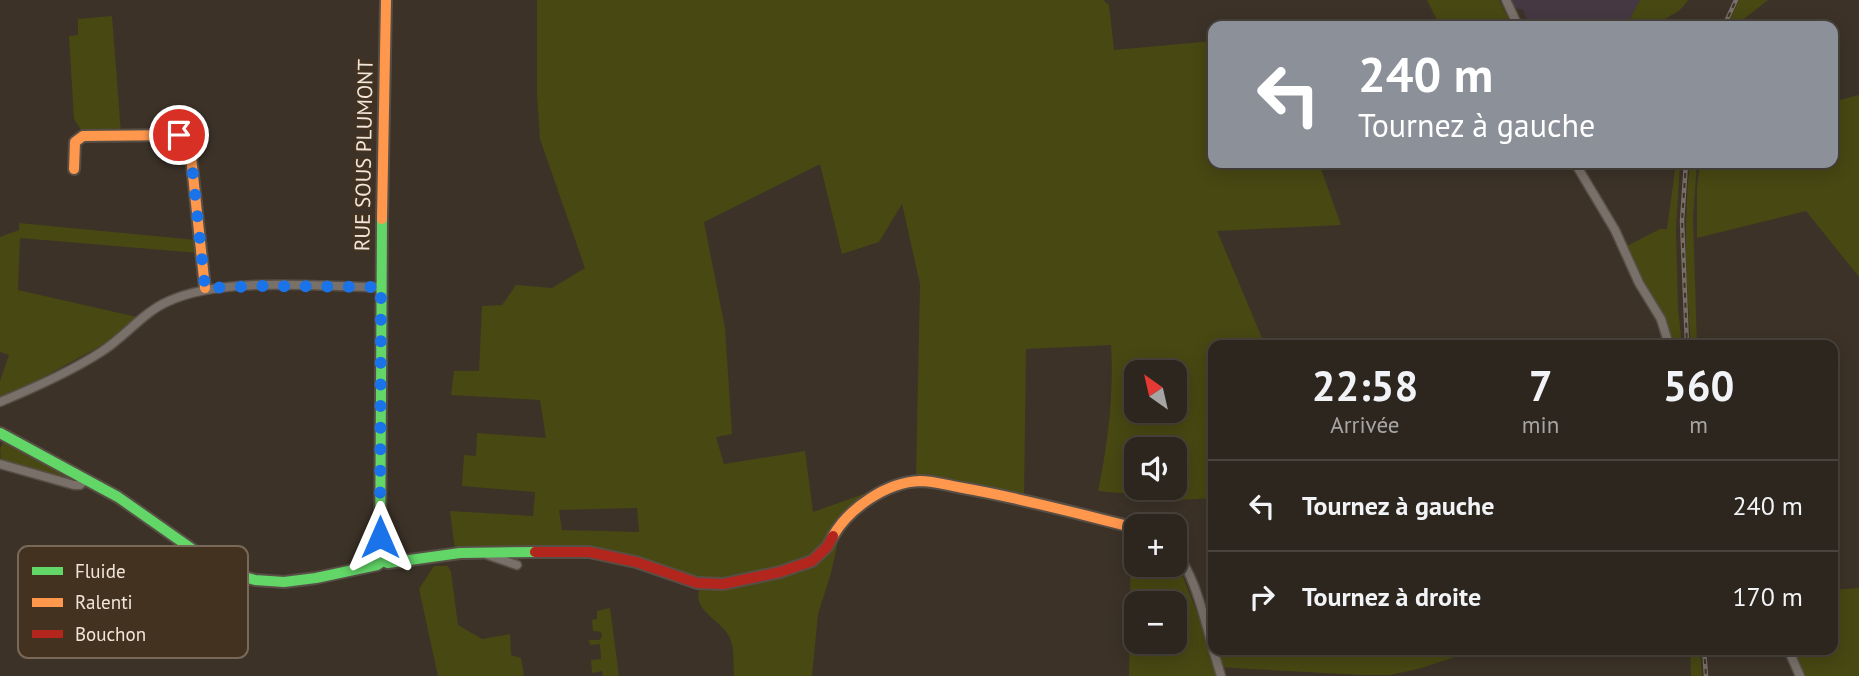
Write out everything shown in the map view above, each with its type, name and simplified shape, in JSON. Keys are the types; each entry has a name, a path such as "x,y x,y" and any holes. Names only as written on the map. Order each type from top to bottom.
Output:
{"street":[{"name":"RUE SOUS PLUMONT","path":"380,563 386,0"},
{"path":"1506,0 1516,21"},
{"path":"74,169 75,142 83,136 179,135 187,141 190,147 205,288"},
{"path":"1578,168 1615,230 1639,283 1661,318 1668,340"},
{"path":"0,402 100,353 153,310 170,300 205,288 381,287"},
{"path":"0,433 120,499 189,546"},
{"path":"0,464 74,485 80,485 85,480"},
{"path":"248,578 271,582 290,581 380,563 439,555 544,551 607,554 697,583 723,584 780,572 812,561 827,547 842,520 856,507 889,489 920,481 981,491 1124,525"},
{"path":"482,553 517,565"},
{"path":"1187,572 1208,634"},
{"path":"1215,655 1221,676"},
{"path":"1791,655 1800,676"}],"shaded area":[{"path":"537,0 1103,0 1109,5 1114,50 1208,41 1208,168 1321,168 1341,225 1217,231 1263,340 1208,340 1208,498 1187,500 1187,437 1124,437 1124,493 1098,491 1109,418 1111,345 1026,349 1024,498 916,478 920,284 902,204 879,242 842,254 820,164 704,222 725,328 732,434 716,437 724,464 805,451 813,512 878,489 856,501 824,545 804,562 716,580 691,576 619,553 576,547 455,550 450,511 533,516 535,492 462,486 464,455 476,456 477,433 546,438 540,400 451,395 454,371 479,371 482,306 502,305 516,285 552,288 585,268 540,139","holes":["637,508 639,532 562,530 559,510"]},
{"path":"1427,0 1499,0 1510,21 1438,21"},
{"path":"1511,0 1640,0 1629,21 1527,21 1523,10 1515,8"},
{"path":"1640,0 1688,0 1663,21 1629,21"},
{"path":"1739,0 1768,0 1741,21 1729,21"},
{"path":"112,16 121,133 83,133 74,119 69,36 78,35 78,19"},
{"path":"1859,95 1859,277 1806,211 1697,238 1699,168 1838,168 1838,100"},
{"path":"1675,168 1680,168 1676,230 1681,340 1670,340 1667,320 1639,278 1627,246 1660,229 1667,229"},
{"path":"1690,168 1697,168 1693,216 1697,340 1691,340 1686,208"},
{"path":"19,223 196,240 198,253 20,238 18,290 137,317 104,344 31,384 0,397 0,381 9,355 0,352 0,237 19,230"},
{"path":"4,441 73,478 67,479 1,461 0,448"},
{"path":"838,541 818,614 812,676 734,676 733,651 729,636 703,610 698,597 699,590 753,583 800,572 822,561"},
{"path":"434,566 448,566 451,572 458,625 482,639 510,634 511,655 521,658 524,676 438,676 419,589"},
{"path":"1130,577 1183,577 1200,620 1208,619 1208,655 1461,655 1390,675 1216,667 1217,676 1129,676 1129,654 1187,654 1187,591 1130,591"},
{"path":"1859,588 1859,676 1799,676 1790,655 1838,655 1838,590"},
{"path":"610,608 619,676 603,676 602,671 592,673 591,660 601,659 600,644 590,645 589,640 599,640 602,637 601,632 593,631 592,620 597,619 597,611"},
{"path":"1690,655 1700,655 1702,676 1691,676"}],"railway":[{"path":"1726,21 1736,0"},
{"path":"1686,168 1682,221 1687,340"},
{"path":"1704,655 1706,676"}],"traffic: fast":[{"path":"380,563 382,219"},
{"path":"0,433 118,497 188,546"},
{"path":"248,578 284,582 316,578 377,565 383,561 388,563 460,553 535,552"}],"traffic: slow":[{"path":"382,219 386,0"},
{"path":"74,169 75,142 83,136 179,135 187,140 190,147 205,288"},
{"path":"833,536 849,516 870,498 895,486 920,481 1006,496 1124,525"}],"traffic: jam":[{"path":"535,552 589,552 636,562 697,583 723,584 780,572 812,561 827,547 833,536"}],"route":[{"path":"179,135 190,147 205,288 381,287 380,537"}]}
